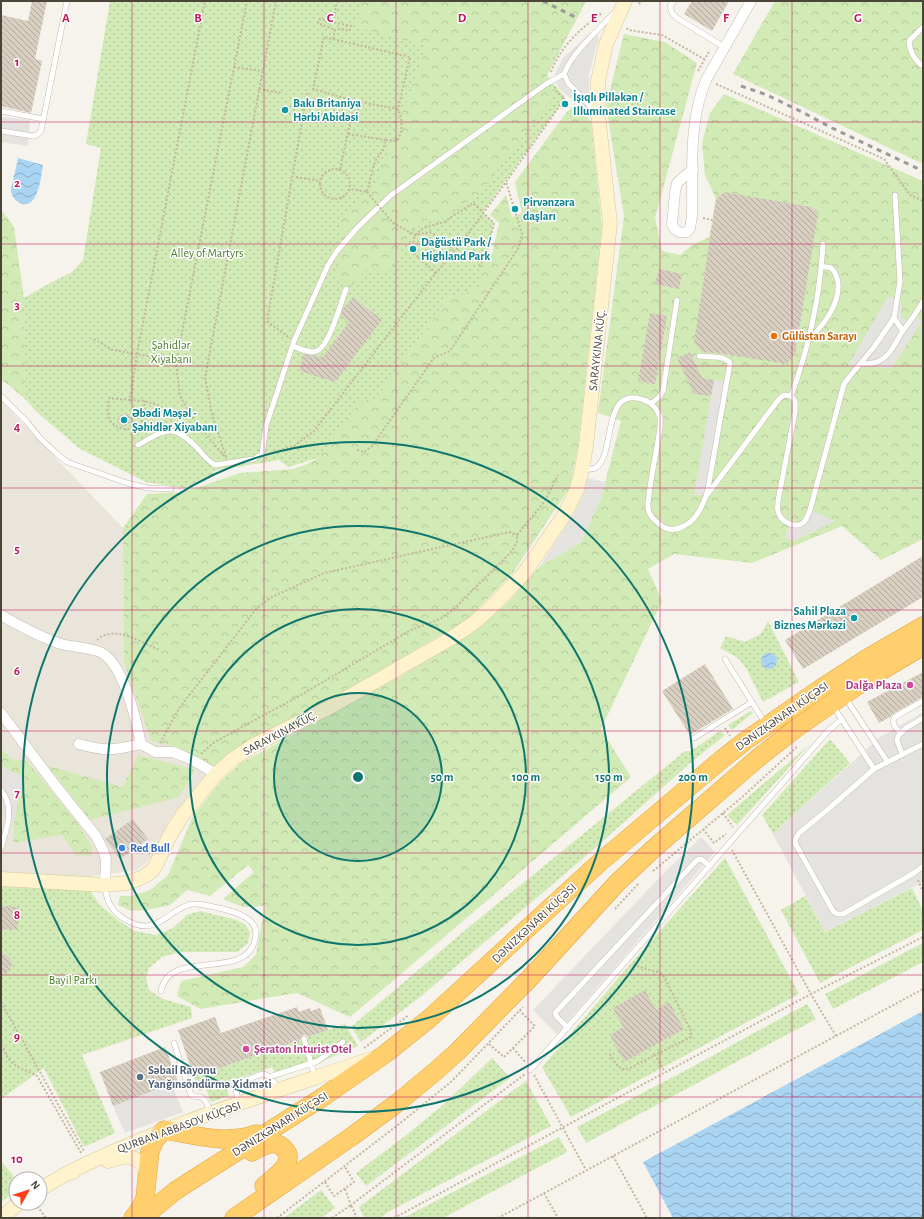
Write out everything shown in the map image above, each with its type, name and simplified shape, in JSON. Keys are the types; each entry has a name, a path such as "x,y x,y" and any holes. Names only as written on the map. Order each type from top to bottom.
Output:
{"highway":[{"path":"142,1218 175,1191 353,1078 385,1054 430,1018 599,863 721,760 767,725 854,666 923,626"},
{"path":"234,1218 364,1128 396,1104 458,1052 529,979 618,883 652,850 758,758 838,699 880,671 923,646"},
{"path":"133,1218 141,1207 144,1198 148,1157 152,1145 164,1130 227,1140 252,1135 281,1124"},
{"path":"175,1191 267,1145 274,1144 282,1147 288,1156 284,1168 230,1218"}],"street":[{"path":"693,169 677,183 674,192 672,225 676,231 681,233 687,232 690,228 692,216 694,124 697,106 706,80 751,1"},
{"path":"598,114 598,81 603,57 613,26 629,3"},
{"name":"SARAYKINA KÜÇ.","path":"1,879 105,885 119,885 138,880 152,870 175,827 216,774 233,759 254,745 334,705 455,636 475,622 519,579 527,569 571,502 582,469 586,446 610,214 598,114"},
{"path":"1,615 47,639 62,644 100,652 109,659 117,669 136,716 141,744"},
{"path":"1,713 58,789 96,836 106,860 105,885"},
{"path":"79,744 96,749 107,750 141,744 155,752 172,752 196,762 216,774"},
{"name":"QURBAN ABBASOV KÜÇƏSI","path":"66,1174 108,1153 164,1130 385,1054"},
{"path":"48,1185 66,1174 128,1156 138,1160 147,1172"},
{"path":"1,1218 10,1211"}],"lane":[{"path":"1,132 32,136 37,135 40,131 67,1"},
{"path":"674,1 670,6 672,13 677,18 724,47"},
{"path":"138,445 165,430 173,430 181,433 210,462 215,464 254,459 262,454 266,426 294,344 328,265 337,251 357,228 390,196 546,84 564,74 567,66 577,54 629,3"},
{"path":"923,28 909,41 910,50 913,56 921,65 923,64"},
{"path":"564,74 568,83 598,114"},
{"path":"1,110 43,119"},
{"path":"582,469 589,470 595,468 603,458 615,410 621,403 628,398 635,398 652,404 660,416 660,430 650,485 648,508 654,520 665,529 676,530 686,526 693,519 707,496 779,399 784,395 791,396 795,401 795,412 778,501 778,511 782,519 789,524 797,525 803,523 810,510 844,384 874,347 894,318 900,281 895,195"},
{"path":"791,396 810,338 822,266 823,244"},
{"path":"810,338 820,329 827,318 835,303 839,290 836,273 831,268 822,266"},
{"path":"294,344 309,352 316,352 323,347 331,332 346,289"},
{"path":"652,404 663,391 677,300"},
{"path":"861,364 869,364 880,361 890,353 923,302"},
{"path":"894,318 903,331"},
{"path":"699,356 722,358 727,360 730,364 707,496"},
{"path":"1,396 27,422 40,438 67,462 127,484 146,488 171,490"},
{"path":"725,659 767,725"},
{"path":"838,699 842,719 874,768"},
{"path":"838,699 887,761"},
{"path":"900,732 894,725 893,721 895,718 923,701"},
{"path":"694,738 752,702"},
{"path":"902,754 897,740 900,732 923,718"},
{"path":"530,1070 828,731 842,719"},
{"path":"923,744 874,768 799,833 795,843 833,911 837,914 842,914 914,873 923,866"},
{"path":"1,790 6,796 10,812 1,848"},
{"path":"568,1028 555,1013 697,860 701,859 710,866"},
{"path":"105,885 106,897 112,908 118,914 134,924 149,926 156,924 184,906 192,904 204,904 241,915 253,924 256,930 255,939 252,948 246,956 239,960 230,962 199,965 172,974 163,983 162,990"},
{"path":"304,1039 312,1070"},
{"path":"269,1076 318,1061 343,1042"},
{"path":"174,1043 191,1095 194,1097 201,1097 205,1100 210,1113"},
{"path":"238,1104 236,1089 239,1082 262,1074 269,1076 280,1090"}],"path":[{"path":"130,400 137,354 205,1"},
{"path":"247,1 176,361 180,396 191,416 226,459 212,414 205,378 276,1"},
{"path":"333,22 337,1"},
{"path":"629,3 641,1"},
{"path":"319,19 351,26 349,30 335,30 318,22 319,19"},
{"path":"333,39 335,30"},
{"path":"628,30 662,35 704,59"},
{"path":"348,134 397,141 400,136 402,120 398,110 410,57 324,37 313,89 398,110"},
{"path":"234,67 262,71"},
{"path":"259,89 281,93"},
{"path":"732,90 884,159 910,195 923,201"},
{"path":"294,344 267,321 307,93"},
{"path":"262,454 294,446 314,431 436,273 454,252 506,182 565,98"},
{"path":"340,169 354,100"},
{"path":"367,192 375,161 383,150 386,140"},
{"path":"340,169 344,171 350,179 350,189 340,199 330,198 322,192 320,182 322,176 330,170 340,169"},
{"path":"296,178 320,182"},
{"path":"357,450 364,452 372,446 434,358 450,350 519,247 522,234 506,182"},
{"path":"350,189 367,192 393,223 415,235 430,232 438,237 454,252"},
{"path":"436,273 415,254 413,244 415,235 423,228 444,222 473,203 494,223 485,257 478,268"},
{"path":"94,339 113,350 176,361"},
{"path":"145,401 142,420 138,426 131,429 122,429 116,427 111,422 108,415 109,398 145,401 160,406 172,421"},
{"path":"196,762 203,752 213,743 299,696 411,630 440,618 453,610 512,551 517,542 517,535 545,501 558,474"},
{"path":"155,752 180,707 257,608 272,597 324,573 510,532 517,535"},
{"path":"88,649 102,636 120,633 159,650"},
{"path":"721,721 731,737"},
{"path":"703,829 714,843 733,828 723,813"},
{"path":"729,844 811,994 836,1036"},
{"path":"914,873 923,892"},
{"path":"394,1218 811,994 923,937"},
{"path":"610,1054 615,1063 626,1070 690,1037 691,1031 664,977 660,973 625,962"},
{"path":"498,1218 923,989"},
{"path":"1,1002 83,1153"},
{"path":"359,1051 414,1011"},
{"path":"488,1044 504,1057 535,1026 520,1011"},
{"path":"1,1045 4,1048 8,1058 15,1066 27,1070 37,1076 83,1153"},
{"path":"513,1048 530,1070 586,1170"},
{"path":"656,1055 665,1072"},
{"path":"332,1218 351,1206 530,1070"},
{"path":"76,1157 89,1150"},
{"path":"613,1156 647,1218"},
{"path":"325,1181 334,1196 345,1189 354,1182 345,1167"},
{"path":"345,1189 357,1218"},
{"path":"544,1193 558,1218"}],"shaded area":[{"path":"591,32 599,37 589,74 590,113 560,90 553,78 563,58"},
{"path":"1,117 30,120 28,146 1,142"},
{"path":"888,296 901,300 901,318 906,320 912,314 922,321 892,368 848,366"},
{"path":"714,380 727,382 707,495 694,495"},
{"path":"1,401 123,528 124,662 151,740 177,747 211,768 170,819 157,850 147,862 137,870 93,876 89,889 1,885"},
{"path":"587,478 606,482 601,498 581,542 540,566 574,514 584,492"},
{"path":"810,510 835,521 794,541 785,538 789,524 803,523"},
{"path":"923,712 923,882 825,932 773,834 880,737"},
{"path":"1,766 23,777 14,822 1,816"},
{"path":"701,837 715,852 557,1034 533,1010 665,872"},
{"path":"171,1083 183,1112 125,1133 113,1106"}],"green space":[{"path":"110,1 571,1 583,7 547,75 565,98 483,212 494,223 481,287 449,297 377,398 328,454 288,467 279,460 213,471 214,475 184,488 146,482 80,449 38,413 26,400 24,298 72,272 83,260 101,148 86,144"},
{"path":"363,1 586,1 552,60 545,81 553,98 477,197 441,219 426,220 407,234 400,255 388,273 367,269 352,286 335,275 342,215 376,184 427,46 356,27"},
{"path":"775,1 923,1 923,164 733,74"},
{"path":"624,34 665,42 697,63 655,218 662,251 680,255 692,245 709,237 716,199 705,175 702,143 710,113 724,94 923,181 923,539 881,560 842,526 752,563 674,554 648,569 662,601 601,729 631,777 350,1017 297,993 200,1009 177,996 181,981 243,967 256,955 265,906 243,907 223,899 254,872 248,865 210,896 187,890 170,905 147,910 132,911 118,905 120,896 132,896 150,890 168,875 193,816 221,781 241,763 401,676 474,632 508,602 540,566 581,542 601,498 621,421 598,413 624,216 606,106"},
{"path":"573,106 582,110 591,122 602,226 578,448 570,487 512,574 467,620 211,768 177,747 151,741 124,662 123,528 147,494 184,492 240,473 293,469 320,457 359,402 377,398 449,297 481,287 481,269 492,254 499,223 490,215 506,195 512,217 522,213 515,182 566,113"},
{"path":"1,209 14,227 24,298 26,400 1,380"},
{"path":"768,621 799,682 763,702 746,668 738,658 720,648 726,636 745,642 761,634"},
{"path":"751,711 753,713 732,730 728,725"},
{"path":"720,731 725,735 689,764 594,849 420,997 361,1042 351,1027 469,927 685,751 691,751"},
{"path":"830,739 850,763 773,834 762,815"},
{"path":"810,744 737,825 727,815"},
{"path":"1,748 11,759 27,761 78,824 92,847 92,856 76,855 62,835 13,843 14,822 23,777 1,766"},
{"path":"138,755 195,770 179,797 90,820 48,766 123,787"},
{"path":"725,858 799,994 571,1117 542,1067 633,961"},
{"name":"Bayil Parkı","path":"1,885 89,889 99,904 119,921 135,931 156,935 173,928 187,915 200,911 233,919 245,924 250,933 248,943 237,952 180,952 162,957 149,968 146,978 149,990 163,999 191,1007 192,1018 82,1055 115,1133 84,1147 44,1068 1,1099"},
{"path":"912,888 923,911 923,930 820,983 781,910 805,896 825,932"},
{"path":"923,943 923,962 833,1009 825,994"},
{"path":"807,1004 816,1019 586,1143 577,1127 692,1067"},
{"path":"345,1024 358,1046 311,1066 277,1078 272,1067 225,1083 229,1096 211,1102 206,1089 199,1091 194,1077"},
{"path":"492,1058 510,1078 366,1186 356,1173 442,1106"},
{"path":"526,1081 551,1126 390,1211 380,1218 364,1218 359,1207"},
{"path":"559,1137 567,1152 443,1218 403,1218"},
{"path":"1,1161 9,1171 8,1171 8,1196 1,1202"},
{"path":"321,1190 335,1208 321,1218 284,1218"}],"water":[{"path":"18,158 43,165 37,192 30,203 25,204 18,202 11,192"},
{"path":"766,653 772,653 777,658 775,667 772,669 766,669 761,664 761,658"},
{"path":"923,1011 923,1218 673,1218 643,1162"}],"building":[{"path":"32,1 47,1 35,59 42,61 31,113 1,106 1,15 28,21"},
{"path":"692,1 729,1 712,31 684,14"},
{"name":"Gülüstan Sarayı","path":"724,192 811,207 818,214 795,354 787,364 702,352 694,342 716,199"},
{"path":"659,269 682,274 679,289 655,284"},
{"path":"353,297 382,320 335,382 300,371 303,354 323,357 349,322 341,316 343,309"},
{"path":"650,313 667,316 655,384 638,381"},
{"path":"690,352 702,378 714,380 711,396 694,394 677,358"},
{"name":"Əbədi Məşəl - Şəhidlər Xiyabanı","path":"122,414 129,415 131,422 126,426 119,425 117,419"},
{"name":"Sahil Plaza Biznes Mərkəzi","path":"923,556 923,597 803,669 785,640"},
{"path":"705,664 733,709 690,735 662,691"},
{"name":"Dalğa Plaza","path":"923,672 923,697 879,723 867,702"},
{"path":"133,819 148,839 120,859 105,839"},
{"path":"2,906 19,907 17,930 1,929"},
{"path":"1,952 10,958 12,965 9,971 1,976"},
{"path":"645,990 656,1010 669,1002 684,1029 624,1062 610,1035 623,1027 613,1008"},
{"path":"297,1007 299,1012 310,1008 311,1011 320,1008 328,1030 308,1037 303,1035 300,1040 194,1077 178,1030 215,1017 221,1033"},
{"path":"165,1047 178,1081 113,1106 100,1072"}],"railway":[{"path":"543,1 575,17"},
{"path":"741,86 767,95 923,171"}],"place":[{"name":"İşıqlı Pilləkən / Illuminated Staircase","path":"565,104"},
{"name":"Bakı Britaniya Hərbi Abidəsi","path":"285,110"},
{"name":"Pirvənzəra daşları","path":"515,209"},
{"name":"Dağüstü Park / Highland Park","path":"413,249"},
{"name":"Gülüstan Sarayı","path":"774,336"},
{"name":"Əbədi Məşəl - Şəhidlər Xiyabanı","path":"124,420"},
{"name":"Sahil Plaza Biznes Mərkəzi","path":"854,618"},
{"name":"Dalğa Plaza","path":"910,685"},
{"name":"Red Bull","path":"122,848"},
{"name":"Şeraton İnturist Otel","path":"246,1049"},
{"name":"Səbail Rayonu Yanğınsöndürmə Xidməti","path":"140,1077"}],"park label":[{"name":"Alley of Martyrs","path":"207,253"},
{"name":"Şəhidlər Xiyabanı","path":"171,352"}]}
